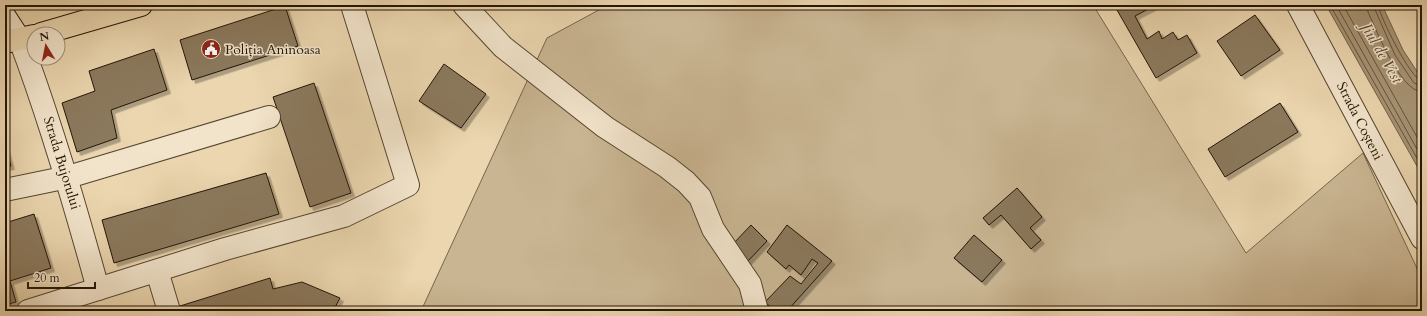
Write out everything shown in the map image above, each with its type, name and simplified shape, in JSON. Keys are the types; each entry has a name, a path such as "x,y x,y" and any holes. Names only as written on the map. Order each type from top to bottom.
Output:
{"main road":[{"path":"66,27 141,5"}],"street":[{"path":"28,311 344,216 408,185 352,5"},
{"path":"464,5 503,47 515,57 605,127 667,168 696,192 700,197 713,229 750,284 757,311"},
{"name":"Strada Coșteni","path":"1298,5 1422,238"},
{"name":"Strada Bujorului","path":"5,17 20,39 41,95 68,177 98,289"},
{"path":"5,190 68,177 269,117"},
{"path":"157,271 170,311"}],"shaded area":[{"path":"608,5 1093,5 1246,253 1363,153 1422,279 1422,311 421,311 547,38"}],"water":[{"name":"Jiul de Vest","path":"1326,5 1382,5 1403,50 1422,79 1422,175"}],"building":[{"path":"1124,5 1156,5 1135,16 1147,39 1159,31 1162,39 1173,32 1178,40 1187,35 1197,53 1156,78 1117,10"},
{"path":"285,6 298,46 192,80 180,40"},
{"path":"1255,15 1280,50 1241,76 1217,41"},
{"path":"154,49 167,90 111,110 117,138 77,152 62,103 95,91 89,71"},
{"path":"444,64 486,94 461,128 419,101"},
{"path":"314,83 351,193 310,207 273,97"},
{"path":"1280,103 1298,132 1225,177 1208,149"},
{"path":"5,145 11,166 5,167"},
{"path":"266,173 279,214 114,263 102,220"},
{"path":"1017,188 1042,217 1030,228 1041,240 1031,249 1001,215 989,225 983,218"},
{"path":"34,214 51,268 10,281 16,302 5,305 5,223"},
{"path":"751,225 767,241 747,262 731,246"},
{"path":"787,225 832,261 787,311 775,311 765,302 790,276 801,284 818,263 812,259 801,275 789,265 786,269 767,252"},
{"path":"974,235 1002,260 982,282 954,258"},
{"path":"270,278 273,289 302,282 340,298 333,311 182,311 180,306"}],"place":[{"name":"Poliția Aninoasa","path":"211,49"}]}
